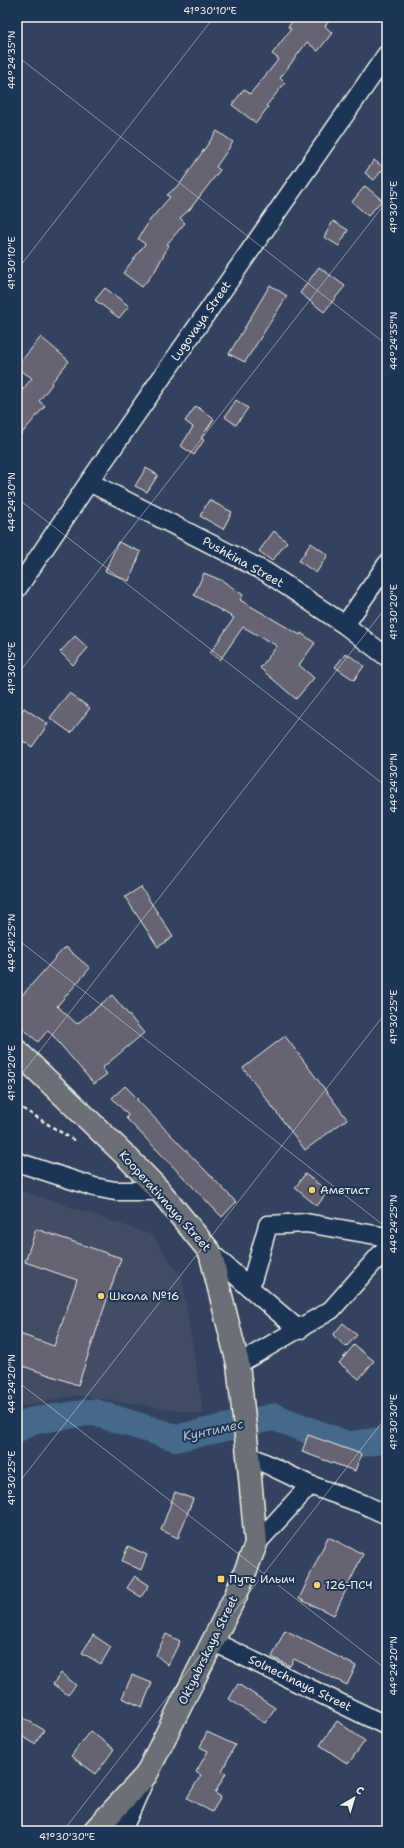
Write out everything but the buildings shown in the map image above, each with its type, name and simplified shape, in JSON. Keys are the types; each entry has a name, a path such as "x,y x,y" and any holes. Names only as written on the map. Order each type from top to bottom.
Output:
{"main road":[{"name":"Kooperativnaya Street","path":"17,1051 126,1155 160,1192 210,1252"},
{"name":"Oktyabrskaya Street","path":"146,1775 236,1595 256,1544 238,1364 210,1252"},
{"path":"94,1831 146,1775"}],"street":[{"name":"Lugovaya Street","path":"17,589 89,482 387,54"},
{"name":"Pushkina Street","path":"89,482 266,572 345,626 387,657"},
{"path":"345,626 387,564"},
{"path":"17,1162 94,1187 115,1191 160,1192"},
{"path":"250,1288 268,1225 306,1223 387,1237"},
{"path":"238,1364 299,1330 331,1310 387,1247"},
{"name":"Kooperativnaya Street","path":"210,1252 299,1330"},
{"path":"248,1455 310,1485 363,1504 387,1515"},
{"path":"256,1544 310,1485"},
{"name":"Solnechnaya Street","path":"212,1641 387,1726"},
{"name":"Oktyabrskaya Street","path":"122,1831 146,1775"}],"path":[{"path":"17,1105 75,1141"}],"shaded area":[{"name":"Школа №16","path":"17,1189 152,1235 182,1279 203,1414 78,1395 17,1407"}],"waterway":[{"name":"Кунтимес","path":"17,1429 31,1421 93,1412 177,1438 274,1417 348,1445 387,1440"}],"place":[{"name":"Аметист","path":"312,1190"},
{"name":"Школа №16","path":"101,1296"},
{"name":"Путь Ильич","path":"221,1579"},
{"name":"126-ПСЧ","path":"317,1585"}]}
